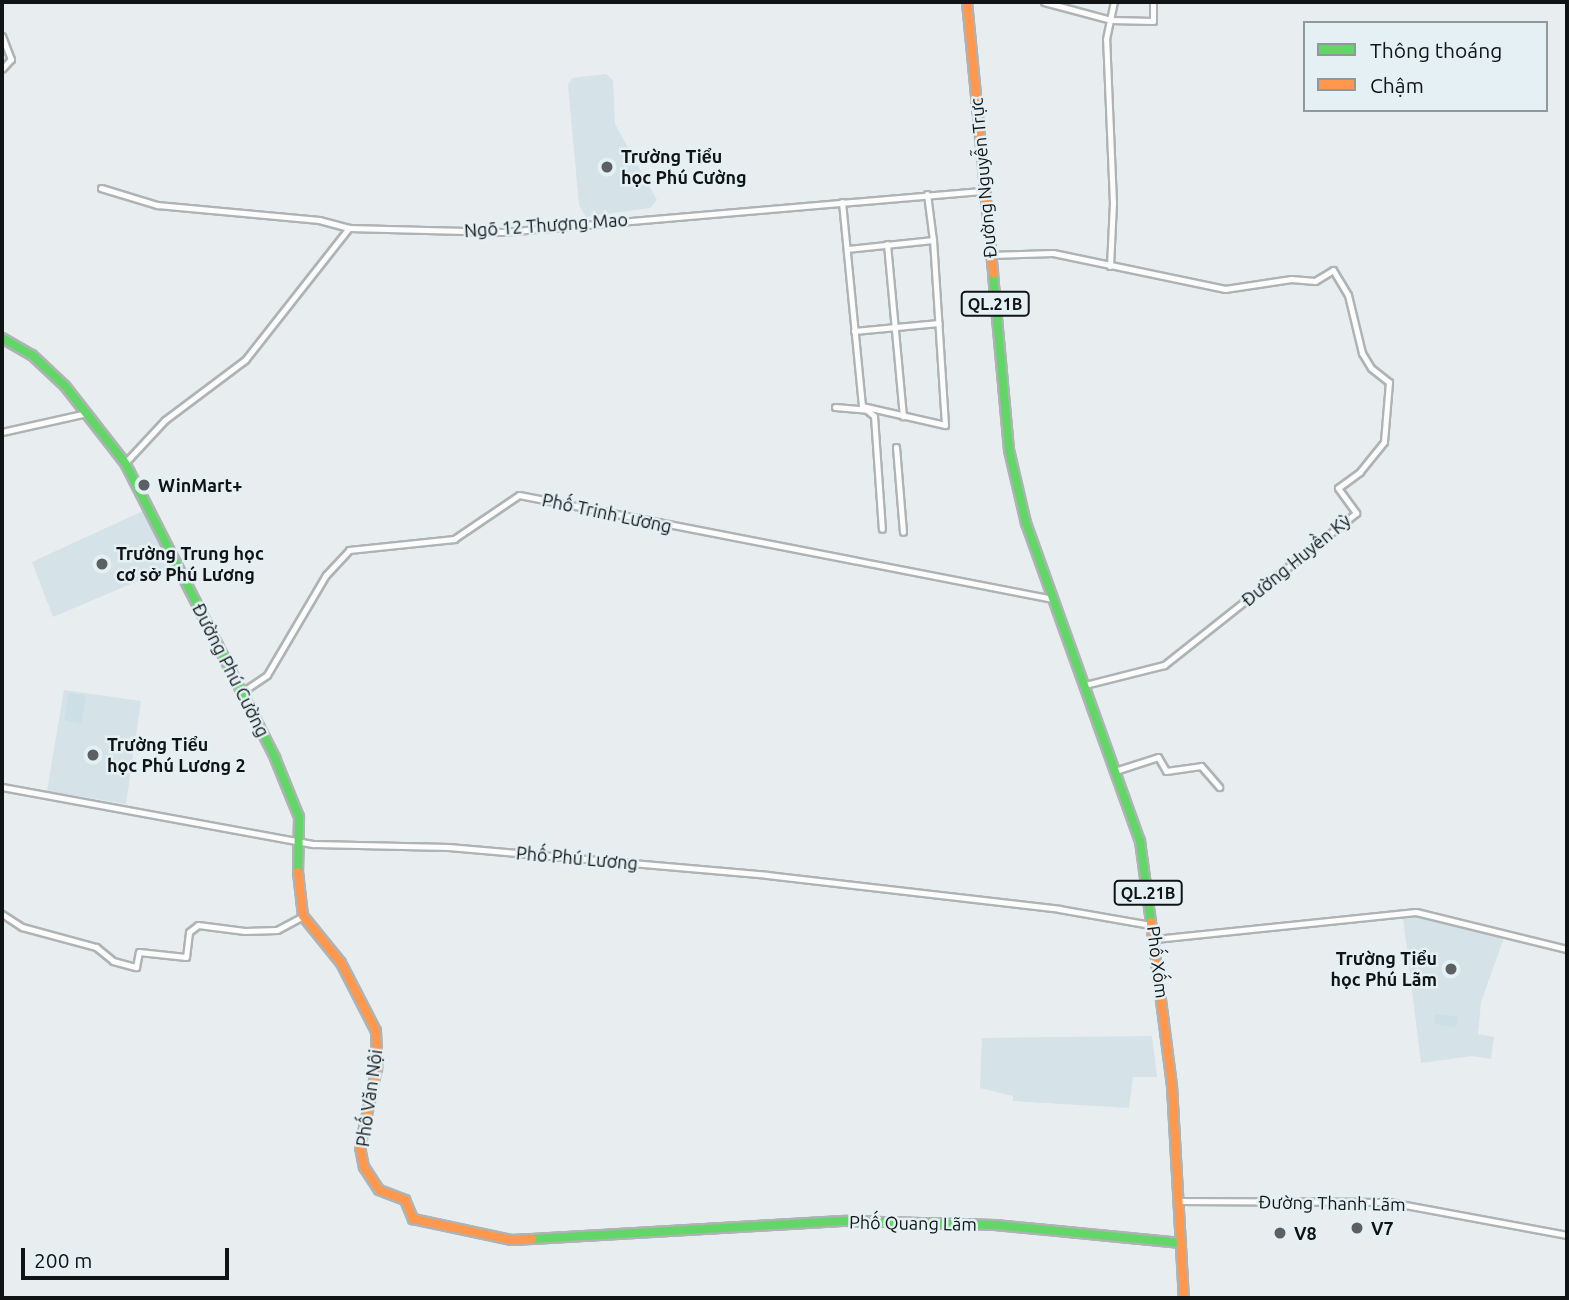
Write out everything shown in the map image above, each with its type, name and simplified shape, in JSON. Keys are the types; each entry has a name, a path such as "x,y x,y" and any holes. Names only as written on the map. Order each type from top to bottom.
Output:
{"main road":[{"name":"Đường Nguyễn Trực","path":"967,2 1009,450 1026,523 1053,599"},
{"name":"Đường Phú Cường","path":"2,338 32,355 90,412 125,463 290,790 299,817 298,887 303,916 323,942"},
{"name":"Phố Xốm","path":"1053,599 1118,770 1140,841 1155,939 1172,1086 1184,1298"},
{"name":"Phố Văn Nội","path":"323,942 341,963 376,1031 377,1068 360,1147 369,1180 379,1191 400,1195 413,1219 493,1237 645,1233"},
{"name":"Phố Quang Lãm","path":"645,1233 873,1222 995,1225 1181,1243"}],"street":[{"path":"1044,2 1111,20 1153,21 1153,2"},
{"path":"1110,266 1113,203 1106,38 1114,2"},
{"path":"2,36 11,59 2,69"},
{"name":"Ngõ 12 Thượng Mao","path":"101,188 157,205 319,220 349,228 503,232 985,191"},
{"path":"835,407 904,416 946,425 933,240 927,194"},
{"path":"842,202 862,406 874,416 882,529"},
{"path":"125,463 165,420 245,359 349,228"},
{"path":"848,249 933,240"},
{"path":"887,244 904,416"},
{"name":"Đường Huyền Kỳ","path":"990,255 1053,253 1224,289 1291,279 1315,281 1333,270 1348,295 1362,353 1371,368 1389,382 1384,442 1360,472 1338,488 1356,513 1164,665 1085,685"},
{"path":"854,331 939,323"},
{"path":"2,432 90,412"},
{"path":"897,447 903,532"},
{"name":"Phố Trinh Lương","path":"242,692 267,676 326,575 349,550 454,539 519,495 1053,599"},
{"path":"1118,770 1158,757 1166,771 1200,766 1219,787"},
{"name":"Phố Phú Lương","path":"2,787 299,842 448,847 767,875 1059,909 1153,925"},
{"path":"2,914 22,927 96,947 113,961 136,967 139,951 186,957 189,932 198,925 245,931 277,930 303,916"},
{"path":"1155,939 1416,914 1567,949"},
{"name":"Đường Thanh Lãm","path":"1178,1201 1389,1202 1567,1234"}],"shaded area":[{"name":"Trường Tiểu học Phú Cường","path":"606,74 613,80 615,124 657,200 650,208 586,217 579,205 568,85 572,78"},
{"name":"Trường Trung học cơ sở Phú Lương","path":"145,510 173,566 53,617 32,562"},
{"name":"Trường Tiểu học Phú Lương 2","path":"64,690 141,701 126,804 47,791"},
{"path":"69,693 86,696 81,723 64,720"},
{"name":"Trường Tiểu học Phú Lãm","path":"1422,915 1505,935 1481,1002 1478,1034 1494,1037 1491,1059 1472,1056 1421,1063 1403,917"},
{"path":"1435,1014 1458,1017 1456,1027 1434,1024"},
{"path":"1152,1036 1157,1077 1133,1077 1129,1108 1013,1101 1013,1096 980,1088 982,1038"}],"traffic: fast":[{"path":"993,274 1009,450 1026,523 1140,841 1151,922"},
{"path":"2,338 32,355 65,386 125,463 275,758 299,817 298,872"},
{"path":"532,1239 846,1221 995,1225 1181,1243"}],"traffic: slow":[{"path":"967,2 993,274"},
{"path":"298,872 303,916 341,963 376,1031 377,1068 360,1147 364,1167 379,1190 405,1200 413,1219 511,1240 532,1239"},
{"path":"1151,922 1172,1086 1184,1298"}],"place":[{"name":"Trường Tiểu học Phú Cường","path":"607,167"},
{"name":"WinMart+","path":"144,485"},
{"name":"Trường Trung học cơ sở Phú Lương","path":"102,564"},
{"name":"Trường Tiểu học Phú Lương 2","path":"93,755"},
{"name":"Trường Tiểu học Phú Lãm","path":"1451,969"},
{"name":"V7","path":"1357,1228"},
{"name":"V8","path":"1280,1233"}]}
